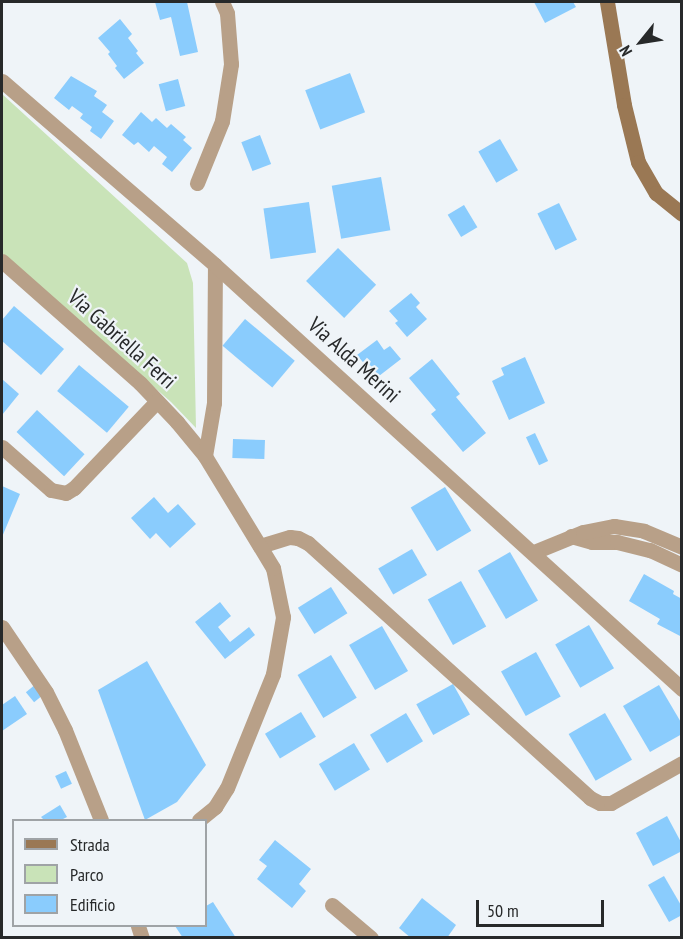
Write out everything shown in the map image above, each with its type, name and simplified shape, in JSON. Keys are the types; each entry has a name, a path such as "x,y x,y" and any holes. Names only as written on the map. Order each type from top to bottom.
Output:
{"main road":[{"path":"607,2 624,105 638,162 656,193 681,214"}],"street":[{"path":"197,183 222,121 231,64 227,13 222,2"},
{"path":"2,81 214,266 214,404 205,456 273,568 282,600 283,621 273,674 227,788 215,807 200,819"},
{"name":"Via Gabriella Ferri","path":"2,261 157,401 205,456"},
{"name":"Via Alda Merini","path":"214,266 534,552 681,688"},
{"path":"2,447 51,490 62,494 70,492 157,401"},
{"path":"534,552 571,536 604,526 622,526 681,547"},
{"path":"571,536 592,542 617,542 650,550 681,565"},
{"path":"260,546 290,537 308,543 590,798 600,803 611,803 681,763"},
{"path":"2,627 46,692 65,730 101,819"},
{"path":"332,904 371,938"}],"green space":[{"path":"2,94 187,263 193,283 196,428 171,402 2,253"}],"building":[{"path":"155,2 187,2 198,52 180,56 171,17 160,20"},
{"path":"534,2 573,2 576,7 545,23"},
{"path":"120,19 132,34 128,38 144,63 124,79 115,68 117,66 108,54 110,52 98,38"},
{"path":"350,73 365,112 320,129 305,90"},
{"path":"71,76 97,91 94,96 107,105 102,112 114,121 101,139 90,131 92,127 80,118 83,114 72,106 69,110 54,98"},
{"path":"178,79 185,106 166,111 159,84"},
{"path":"141,112 152,122 156,118 167,128 171,124 186,137 183,140 192,148 172,172 162,164 167,157 154,146 149,152 138,142 134,145 122,135"},
{"path":"260,135 271,164 252,171 241,142"},
{"path":"500,139 518,170 496,183 478,152"},
{"path":"381,177 390,230 341,239 332,186"},
{"path":"309,202 316,253 271,259 263,208"},
{"path":"559,203 577,240 555,250 537,214"},
{"path":"464,205 477,227 461,237 448,215"},
{"path":"338,248 376,285 344,318 306,281"},
{"path":"411,293 420,303 416,307 427,319 407,337 395,323 398,321 389,311"},
{"path":"14,306 64,349 41,375 2,341 2,320"},
{"path":"245,319 295,361 272,388 223,346"},
{"path":"377,340 384,350 390,346 401,359 379,376 357,355"},
{"path":"525,357 545,403 509,420 492,381 504,375 501,368"},
{"path":"432,359 460,394 456,397 486,433 463,452 431,414 436,410 409,378"},
{"path":"79,365 129,407 107,433 57,391"},
{"path":"2,379 19,394 2,415"},
{"path":"37,410 85,454 64,476 17,432"},
{"path":"535,433 548,461 539,465 526,437"},
{"path":"233,439 265,440 264,459 232,458"},
{"path":"2,486 20,494 2,537"},
{"path":"445,487 471,531 437,551 411,508"},
{"path":"154,497 168,513 178,504 196,524 170,548 156,533 150,539 131,518"},
{"path":"412,549 427,575 393,594 378,568"},
{"path":"510,552 538,600 506,619 478,570"},
{"path":"644,574 674,591 673,594 682,599 682,637 657,624 660,619 629,601"},
{"path":"461,581 486,626 453,645 428,599"},
{"path":"331,587 347,613 314,634 298,608"},
{"path":"220,602 231,616 218,627 230,642 249,627 255,635 225,659 195,622"},
{"path":"589,625 614,668 580,688 555,644"},
{"path":"382,626 408,671 375,690 349,645"},
{"path":"536,652 561,697 526,716 501,671"},
{"path":"331,655 357,698 323,718 298,675"},
{"path":"147,661 206,765 177,802 147,819 145,819 98,690"},
{"path":"36,684 44,694 34,702 26,692"},
{"path":"453,684 470,715 433,735 416,704"},
{"path":"659,685 682,724 682,734 650,752 623,706"},
{"path":"15,696 27,714 2,731 2,705"},
{"path":"301,712 316,737 280,758 265,734"},
{"path":"406,713 423,741 387,763 370,735"},
{"path":"605,713 632,760 596,781 569,734"},
{"path":"354,743 370,770 335,791 319,764"},
{"path":"66,771 72,784 61,789 55,776"},
{"path":"60,805 67,817 43,819 41,817"},
{"path":"667,816 682,844 682,851 653,866 636,833"},
{"path":"275,840 311,869 299,884 306,891 292,908 257,879 267,866 259,860"},
{"path":"664,876 682,907 682,915 669,922 648,885"},
{"path":"422,898 456,925 447,938 411,938 399,928"},
{"path":"213,902 236,938 183,938 176,927 207,927 207,905"}]}
